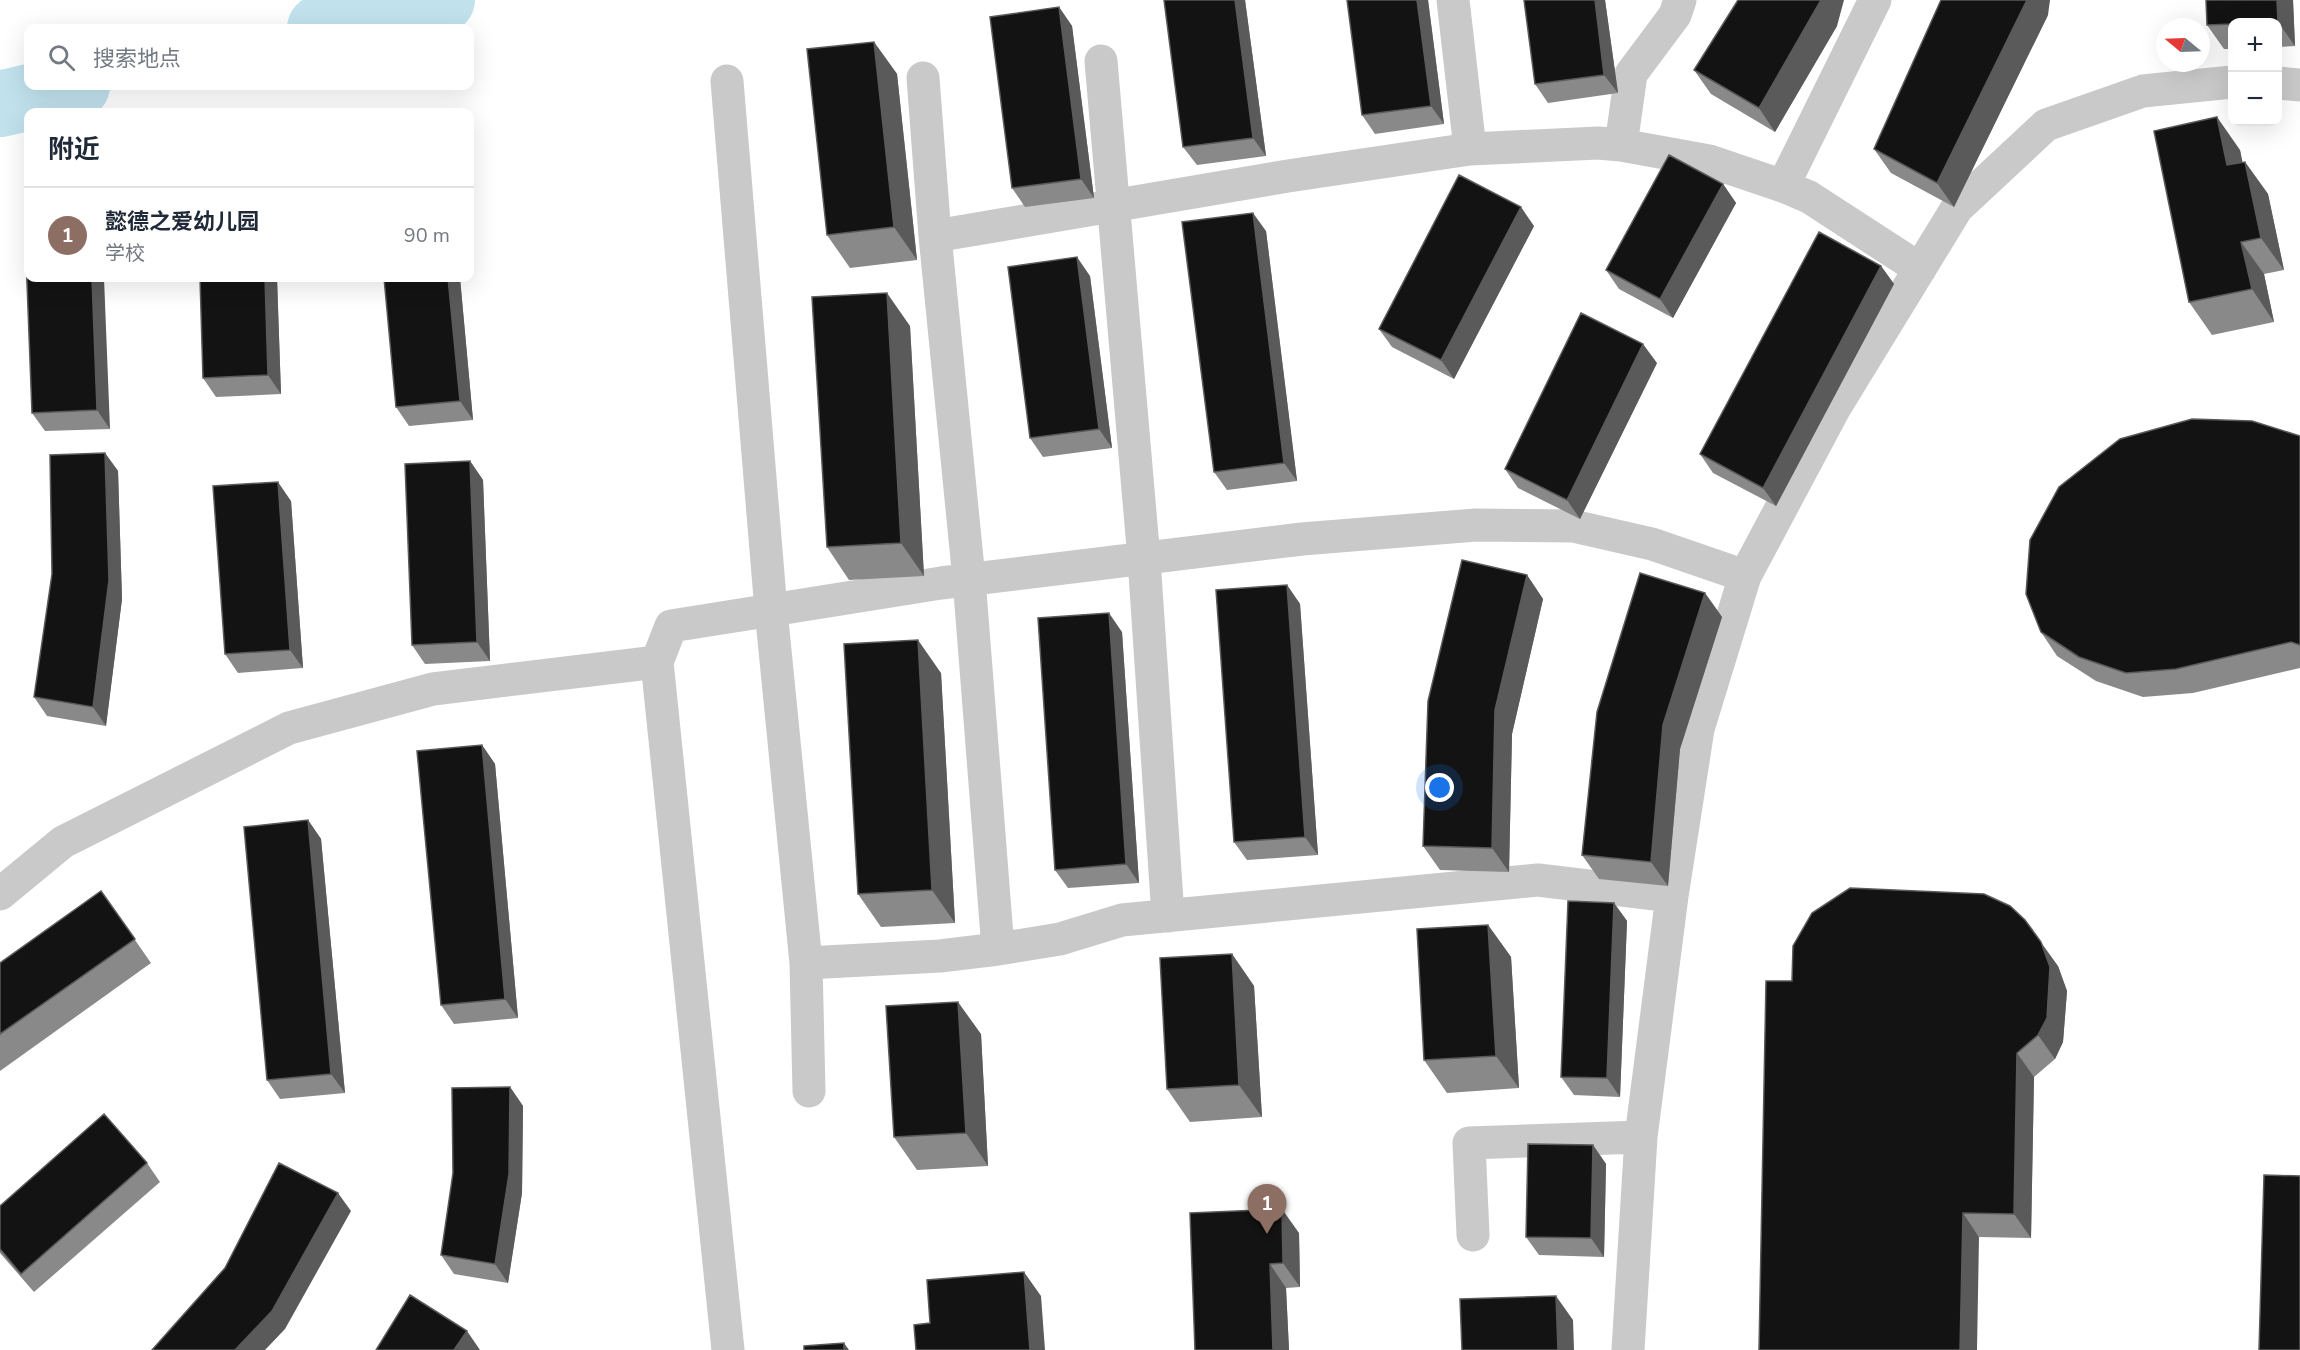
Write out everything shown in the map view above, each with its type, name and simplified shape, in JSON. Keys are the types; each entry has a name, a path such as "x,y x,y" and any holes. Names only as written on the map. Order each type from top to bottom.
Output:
{"street":[{"path":"1453,0 1470,149"},
{"path":"1621,145 1631,74 1675,15 1680,0"},
{"path":"1783,186 1875,0"},
{"path":"1101,61 1144,558 1168,916"},
{"path":"923,78 935,236 969,579 998,949"},
{"path":"727,81 771,610 806,963 809,1090"},
{"path":"1628,1350 1641,1137 1672,896 1698,729 1745,576 1834,409 1957,208 2046,125 2143,91 2228,82"},
{"path":"2282,83 2300,85"},
{"path":"935,236 1288,176 1470,149 1598,143 1709,160 1783,186 1809,197 1920,268"},
{"path":"728,1350 657,662 671,626 969,579 1302,539 1476,525 1573,526 1652,544 1745,576"},
{"path":"0,894 63,842 289,728 433,689 657,662"},
{"path":"806,963 940,956 1060,939 1122,920 1538,880 1672,896"},
{"path":"1473,1235 1469,1143 1641,1137"}],"building":[{"path":"1164,0 1235,0 1253,138 1183,147"},
{"path":"1347,0 1417,0 1431,106 1362,115"},
{"path":"1524,0 1595,0 1604,75 1535,84"},
{"path":"1738,0 1821,0 1759,108 1694,70"},
{"path":"1941,0 2027,0 1937,183 1874,149"},
{"path":"2206,0 2277,0 2278,18 2228,18 2228,24 2210,25 2210,18 2207,18"},
{"path":"1059,7 1081,179 1012,188 990,17"},
{"path":"874,42 894,227 827,235 807,49"},
{"path":"2217,117 2227,165 2245,162 2261,238 2241,242 2252,289 2189,302 2154,131"},
{"path":"1669,155 1723,184 1660,299 1606,270"},
{"path":"1459,175 1521,207 1441,360 1379,329"},
{"path":"1253,213 1284,463 1214,472 1182,222"},
{"path":"1819,232 1881,266 1763,488 1700,454"},
{"path":"1077,257 1099,429 1030,438 1008,267"},
{"path":"27,282 92,282 97,410 32,413"},
{"path":"200,282 265,282 268,375 203,378"},
{"path":"384,282 448,282 460,401 396,407"},
{"path":"887,293 901,543 827,547 812,297"},
{"path":"1581,313 1643,344 1567,500 1505,469"},
{"path":"2192,419 2252,421 2300,436 2300,645 2291,642 2176,669 2126,673 2079,657 2041,632 2026,594 2030,540 2059,487 2120,439"},
{"path":"105,453 109,580 93,707 34,697 52,574 50,455"},
{"path":"470,461 477,642 412,645 405,464"},
{"path":"278,482 290,650 225,654 213,486"},
{"path":"1462,560 1527,575 1495,710 1492,848 1423,846 1428,701"},
{"path":"1640,573 1705,593 1663,725 1651,862 1582,855 1597,712"},
{"path":"1287,585 1305,837 1234,842 1216,590"},
{"path":"1109,613 1126,864 1055,870 1038,618"},
{"path":"918,640 932,890 858,894 844,644"},
{"path":"482,745 505,999 441,1005 417,751"},
{"path":"308,820 331,1074 267,1080 244,827"},
{"path":"1850,888 1984,894 2010,906 2025,920 2041,942 2050,967 2047,1018 2038,1035 2017,1053 2014,1214 1963,1213 1960,1350 1759,1350 1766,981 1792,981 1793,946 1812,913"},
{"path":"101,891 135,939 0,1034 0,963"},
{"path":"1568,901 1614,903 1607,1078 1561,1077"},
{"path":"1488,925 1496,1056 1424,1060 1417,929"},
{"path":"1232,954 1239,1085 1167,1089 1160,958"},
{"path":"958,1002 966,1133 894,1137 886,1006"},
{"path":"510,1087 509,1174 495,1264 441,1255 453,1173 452,1088"},
{"path":"104,1114 147,1163 21,1274 0,1249 0,1206"},
{"path":"1528,1144 1593,1145 1591,1238 1526,1237"},
{"path":"279,1163 338,1193 272,1311 235,1350 152,1350 225,1268"},
{"path":"2264,1175 2300,1176 2300,1350 2259,1350"},
{"path":"1282,1209 1283,1263 1270,1264 1273,1350 1195,1350 1190,1213"},
{"path":"1024,1272 1030,1350 916,1350 914,1325 930,1323 927,1280"},
{"path":"410,1295 467,1331 454,1350 376,1350"},
{"path":"1556,1296 1558,1350 1462,1350 1460,1299"},
{"path":"844,1343 844,1350 804,1350 804,1346"}],"waterway":[{"path":"337,24 442,0"},
{"path":"0,104 60,90"}],"place":[{"name":"懿德之爱幼儿园","path":"1267,1234"}]}
